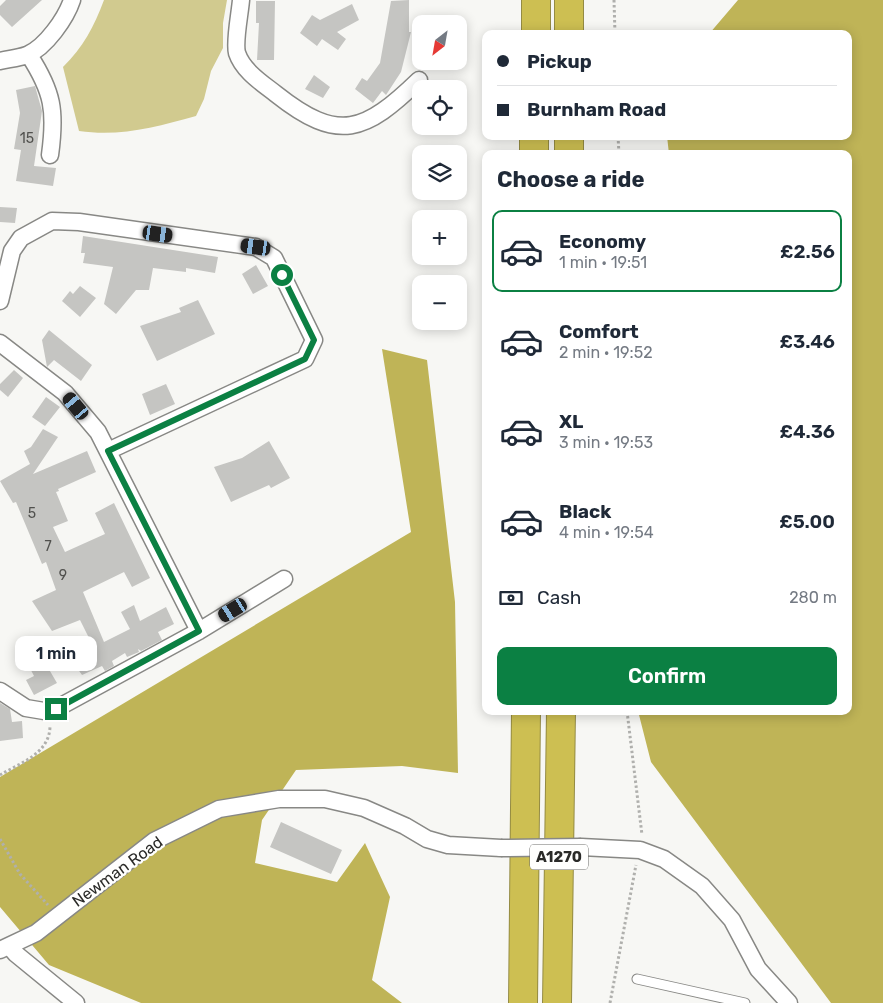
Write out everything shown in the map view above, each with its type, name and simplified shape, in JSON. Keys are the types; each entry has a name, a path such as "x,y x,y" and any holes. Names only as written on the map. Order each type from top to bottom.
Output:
{"highway":[{"path":"536,0 536,30"},
{"path":"569,0 569,30"},
{"name":"A1270","path":"523,1003 526,715"},
{"name":"A1270","path":"557,1003 561,715"}],"street":[{"path":"0,61 29,55 49,38 67,15 72,0"},
{"path":"241,0 237,52 249,72 284,100 316,121 334,126 356,125 374,118 393,105 412,87"},
{"path":"29,55 50,94 52,136 50,155"},
{"path":"0,301 12,251 21,238 52,221 79,222 256,247 274,258 314,340 305,359 108,451"},
{"path":"0,342 65,393 98,432 199,631"},
{"path":"0,690 26,708 50,712 199,631 284,579"},
{"name":"Newman Road","path":"5,948 36,933 154,841 219,809 279,799 325,799 364,808 405,826 428,839 448,845 500,848 581,847 640,850 664,859 702,886 732,920 758,969 789,1003"},
{"path":"5,948 16,954 76,1003"}],"lane":[{"path":"637,980 745,1003"}],"path":[{"path":"614,0 615,30"},
{"path":"0,776 46,746 50,737 50,712"},
{"path":"610,1003 616,962 643,832 628,715"},
{"path":"0,839 20,874 57,916"}],"shaded area":[{"path":"104,0 227,0 223,23 223,48 211,71 204,99 196,116 123,132 94,133 79,131 63,67 87,36"},
{"path":"738,0 883,0 883,1003 831,1003 651,762 639,715 852,715 852,150 669,150 667,140 852,140 852,30 712,30"},
{"path":"382,349 427,360 455,602 458,773 402,766 296,770 262,820 255,863 337,882 365,843 390,897 372,980 402,1003 141,1003 49,965 0,907 0,777 411,532"}],"building":[{"path":"6,0 42,0 12,27 0,15 0,6"},
{"path":"409,0 409,32 411,32 401,72 386,95 382,91 373,103 355,89 362,78 367,81 380,63 391,1"},
{"path":"256,1 275,1 274,60 257,60 259,23 256,23"},
{"path":"352,4 359,20 337,32 346,39 338,50 322,39 317,46 300,33 312,15 320,20"},
{"path":"314,75 330,87 323,98 305,89"},
{"path":"35,86 42,111 34,166 56,168 53,186 16,181 21,150 14,149 20,113 16,90"},
{"path":"0,207 17,208 15,223 0,222"},
{"path":"83,236 218,257 215,273 186,268 186,272 153,268 149,290 136,290 116,314 104,304 113,267 83,263 85,253 81,253"},
{"path":"256,265 268,286 253,294 242,274"},
{"path":"80,286 96,298 80,317 62,301 70,291 73,294"},
{"path":"198,300 215,334 157,361 140,326 181,312 179,308"},
{"path":"49,330 92,365 81,381 54,360 47,367 42,340"},
{"path":"14,370 23,378 8,397 0,390 0,384"},
{"path":"166,384 175,404 150,415 142,394"},
{"path":"46,397 60,407 45,426 32,417"},
{"path":"43,429 58,437 33,474 87,451 96,472 58,489 59,491 56,492 68,521 53,527 65,552 105,534 95,513 114,503 150,578 132,587 124,572 83,592 104,642 130,629 121,612 134,605 140,621 166,607 174,624 158,632 162,640 141,651 138,649 139,652 127,657 125,653 112,661 114,666 105,671 102,666 82,675 72,661 95,650 80,620 52,631 32,601 56,590 46,562 42,564 16,502 13,503 0,481 30,464 24,451 31,447"},
{"path":"269,441 290,478 271,488 269,485 231,502 214,467 242,458"},
{"path":"30,637 57,683 34,695 26,680 34,676 18,645"},
{"path":"0,703 10,709 12,722 22,721 23,738 0,741"},
{"path":"281,822 342,850 331,874 270,847"}],"route":[{"path":"56,709 199,631 188,613 108,451 305,359 314,340 282,275"}]}
